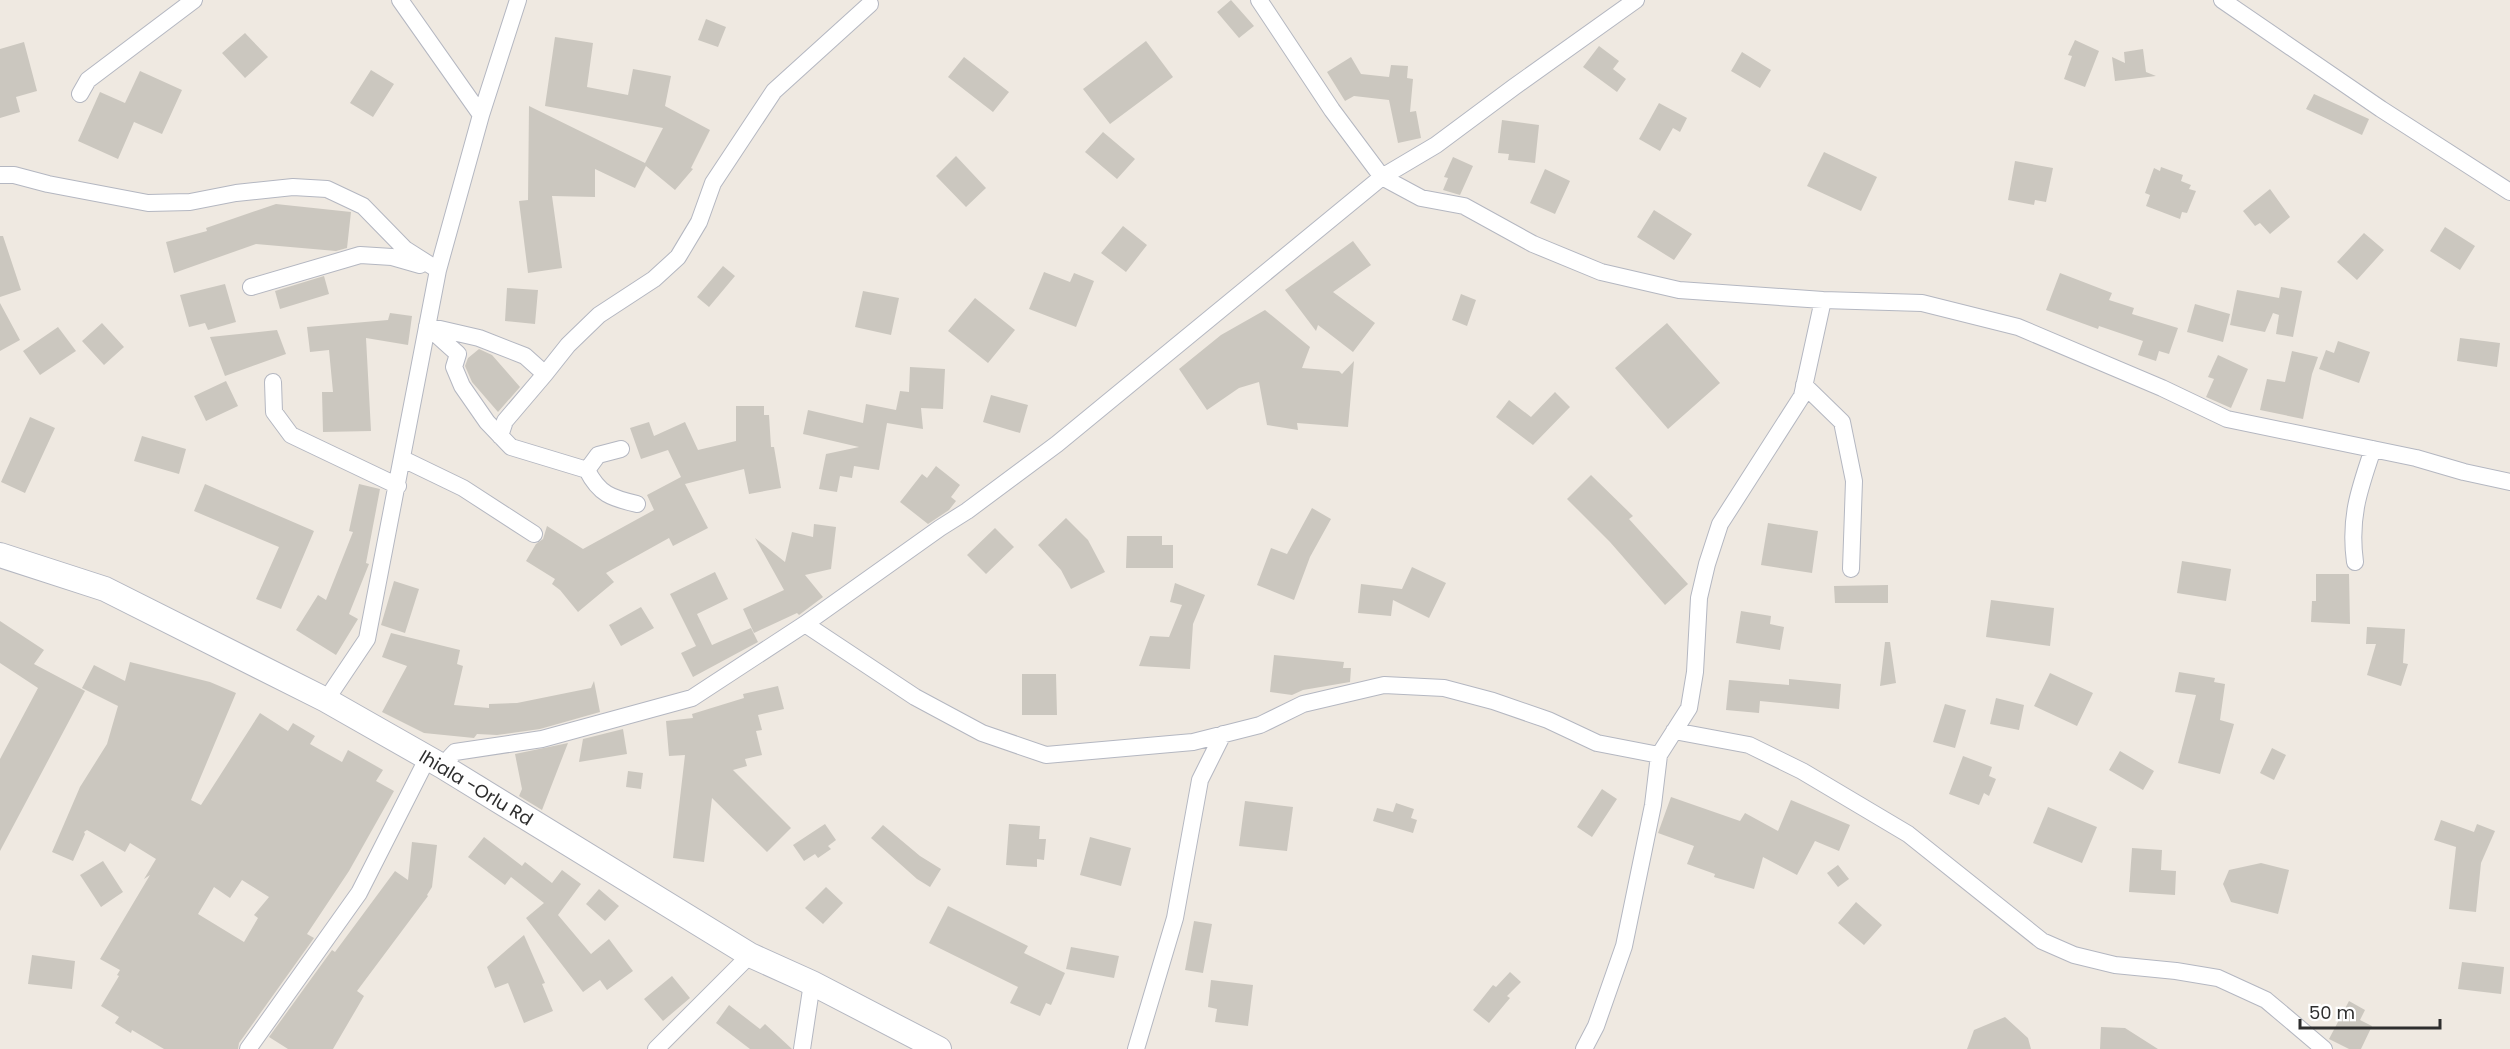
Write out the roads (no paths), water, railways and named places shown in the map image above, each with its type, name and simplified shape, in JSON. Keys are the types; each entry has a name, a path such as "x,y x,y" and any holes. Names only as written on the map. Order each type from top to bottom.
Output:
{"main road":[{"name":"Ihiala -Orlu Rd","path":"0,555 105,588 326,700 435,763 750,954 812,983 939,1049"}],"street":[{"path":"80,94 88,80 194,0"},
{"path":"400,0 481,115"},
{"path":"326,700 367,639 438,270 481,115 518,0"},
{"path":"1259,0 1332,110 1382,177 1421,198 1464,206 1533,244 1601,272 1679,290 1823,300 1922,303 2018,327 2162,388 2227,419 2373,449 2510,482"},
{"path":"248,1049 359,893 435,763 455,752 542,739 693,698 805,624 967,511 1057,444 1382,177 1436,145 1610,16 1636,0"},
{"path":"2222,0 2381,109 2510,192"},
{"path":"500,436 505,421 568,345 599,315 654,279 678,257 699,222 713,183 774,91 870,4"},
{"path":"0,175 14,175 148,203 190,202 236,193 293,188 327,189 363,206 405,249 438,270"},
{"path":"251,287 360,255 392,257 438,270"},
{"path":"1584,1049 1596,1026 1624,945 1653,805 1659,755 1689,708 1695,672 1699,598 1707,564 1720,524 1802,396 1823,300"},
{"path":"428,326 479,338 525,356 545,374"},
{"path":"428,326 458,354 454,367 462,386 487,423 512,447 587,470 594,484 603,493 637,504"},
{"path":"273,382 274,412 291,435 398,486"},
{"path":"1804,385 1842,422 1854,481 1851,569"},
{"path":"587,470 598,455 621,449"},
{"path":"2355,562 2352,539 2357,495 2373,449"},
{"path":"403,459 463,488 534,534"},
{"path":"805,624 915,697 982,733 1046,755 1193,742 1260,725 1303,704 1384,685 1444,688 1493,700 1548,720 1597,743 1659,755"},
{"path":"1674,731 1749,745 1802,771 1908,834 2042,941 2074,955 2115,965 2218,978 2266,1000 2324,1049"},
{"path":"1136,1049 1175,918 1200,780 1223,734"},
{"path":"656,1049 750,954"},
{"path":"802,1049 812,983"}]}
